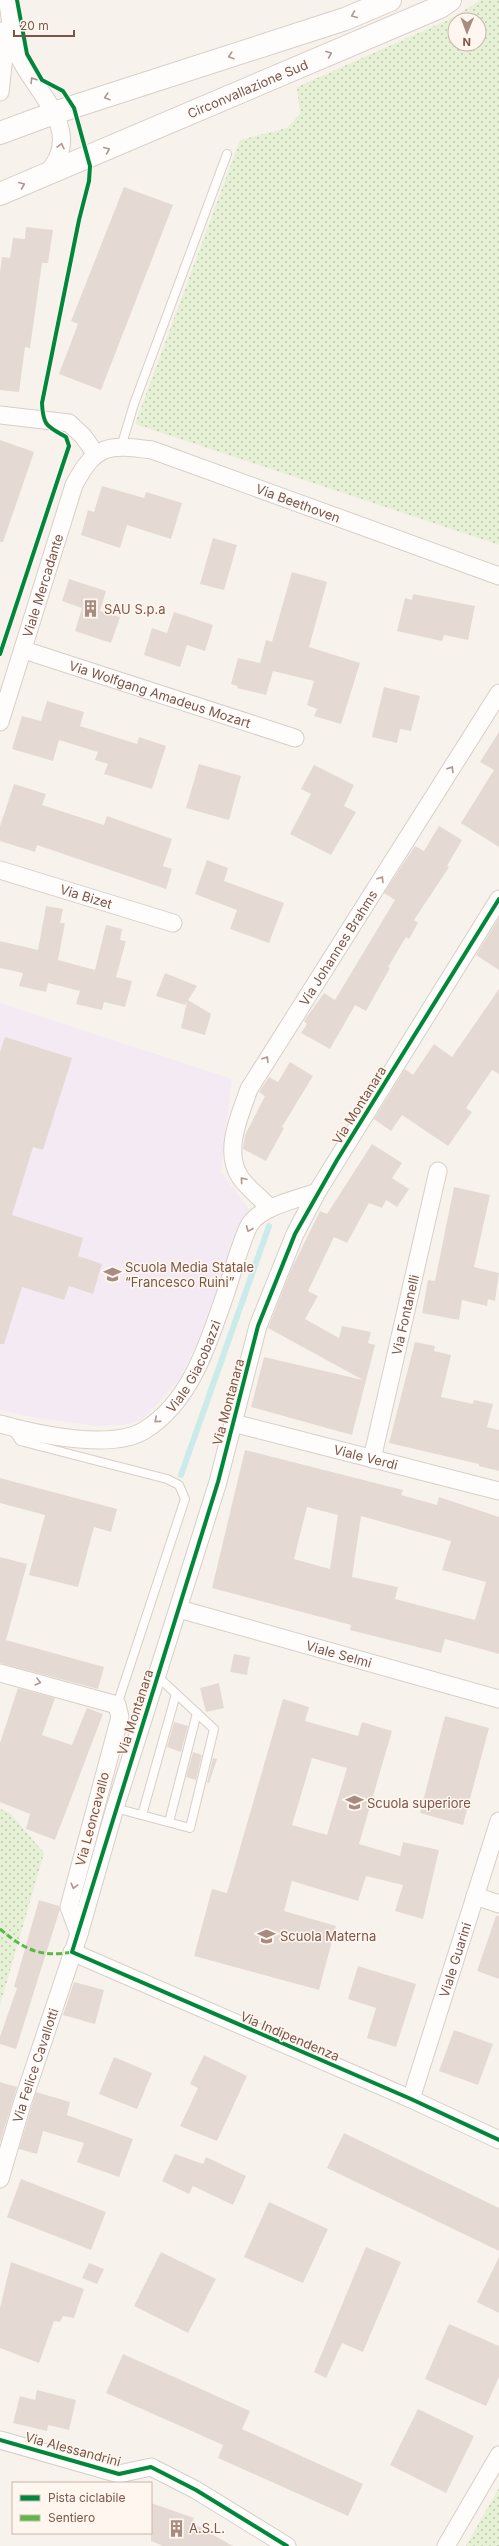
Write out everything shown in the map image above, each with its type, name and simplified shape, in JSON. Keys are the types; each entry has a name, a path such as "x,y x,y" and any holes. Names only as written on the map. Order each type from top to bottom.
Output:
{"main road":[{"path":"0,133 54,113 345,19 390,0"},
{"name":"Circonvallazione Sud","path":"0,194 440,7 450,0"}],"street":[{"name":"Circonvallazione Sud","path":"4,0 8,4 17,54 54,113 63,139 59,156 53,167 45,175"},
{"path":"0,31 4,56 0,92"},
{"path":"0,415 69,423 83,436 95,453"},
{"name":"Via Beethoven","path":"95,453 106,449 121,447 152,450 499,576"},
{"name":"Viale Mercadante","path":"0,722 24,650 74,485 83,468 95,453"},
{"name":"Via Wolfgang Amadeus Mozart","path":"24,650 295,738"},
{"name":"Via Johannes Brahms","path":"270,1208 239,1176 234,1159 233,1138 249,1090 499,693"},
{"name":"Via Bizet","path":"0,870 173,923"},
{"name":"Via Montanara","path":"72,1952 115,1808 218,1482 258,1326 295,1234 317,1192 499,899"},
{"name":"Via Fontanelli","path":"372,1459 438,1171"},
{"name":"Viale Giacobazzi","path":"5,1425 64,1438 117,1439 144,1431 165,1413 189,1383 205,1352 250,1224 270,1208 317,1192"},
{"name":"Viale Verdi","path":"233,1423 499,1491"},
{"name":"Viale Selmi","path":"179,1609 499,1699"},
{"path":"0,1673 117,1705"},
{"name":"Via Leoncavallo","path":"78,1934 69,1907 120,1717 117,1705"},
{"name":"Viale Guarini","path":"411,2098 499,1821"},
{"path":"475,1896 499,1904"},
{"name":"Via Indipendenza","path":"72,1952 411,2098 499,2140"},
{"name":"Via Felice Cavallotti","path":"0,2179 22,2104 72,1952"},
{"name":"Via Alessandrini","path":"0,2440 119,2474 151,2467 196,2490 287,2546"},
{"path":"446,2546 499,2455"}],"lane":[{"path":"121,447 134,404 227,154"},
{"path":"5,1425 20,1441 167,1478 179,1485 185,1499 117,1705"},
{"path":"115,1808 190,1828 214,1729 157,1676"},
{"path":"142,1815 176,1694"},
{"path":"169,1822 197,1713"}],"shaded area":[{"name":"Scuola Media Statale “Francesco Ruini”","path":"0,1003 232,1079 221,1172 249,1209 199,1339 180,1379 142,1420 124,1425 96,1426 32,1417 0,1410"}],"green space":[{"path":"481,0 499,0 499,545 135,424 240,140 287,128 300,114 297,87 447,20 447,52 487,52 487,12 461,12"},
{"path":"0,1809 10,1813 44,1853 0,2005"},
{"path":"499,2488 499,2546 466,2546"}],"building":[{"path":"124,187 173,205 101,390 59,374 78,324 71,321"},
{"path":"26,227 53,230 48,263 42,263 30,348 25,347 19,392 0,390 0,273 2,257 10,258 13,238 25,239"},
{"path":"0,440 34,452 3,542 0,542"},
{"path":"102,486 144,498 146,492 182,503 171,539 127,525 120,548 81,535 88,510 94,512"},
{"path":"213,538 237,545 224,590 200,584"},
{"path":"292,572 327,582 309,647 360,663 341,724 314,716 317,709 307,705 314,681 273,671 266,695 237,688 238,686 231,684 238,658 260,663 266,640 272,642"},
{"name":"SAU S.p.a","path":"69,579 106,591 100,611 120,617 111,643 75,631 82,608 62,601"},
{"path":"413,594 475,606 468,640 444,635 442,641 397,631 405,598 412,600"},
{"path":"174,612 213,625 205,651 187,645 180,667 144,655 152,628 167,633"},
{"path":"384,687 420,696 411,731 400,729 397,743 372,737"},
{"path":"47,701 84,712 80,726 137,744 139,737 166,746 152,789 104,774 108,764 95,760 98,752 59,740 53,761 12,749 22,716 41,721"},
{"path":"499,732 499,847 461,823 494,770 480,762"},
{"path":"199,764 241,776 229,820 186,808"},
{"path":"314,765 354,785 344,806 356,812 331,855 290,834 311,794 301,789"},
{"path":"14,784 46,794 42,805 104,825 107,816 172,839 163,866 172,869 166,889 37,845 35,852 0,841 0,826"},
{"path":"439,826 462,840 447,866 449,867 414,920 418,923 409,939 406,937 388,967 390,968 366,1011 355,1005 330,1049 301,1033 307,1024 304,1021 324,993 335,1000 395,900 384,893 415,846 424,851"},
{"path":"207,860 228,868 224,881 284,903 269,943 230,929 237,910 195,894"},
{"path":"46,906 63,909 60,923 65,923 58,960 95,970 106,925 122,929 120,940 126,941 116,977 132,981 125,1007 104,1002 102,1010 76,1004 80,991 48,983 46,992 19,986 23,973 0,968 0,941 38,950"},
{"path":"499,918 499,970 476,955"},
{"path":"165,973 197,986 188,1000 211,1014 205,1035 181,1028 187,1002 185,1005 156,996"},
{"path":"499,989 499,1074 492,1070 466,1108 472,1112 448,1146 402,1115 391,1131 374,1119 405,1069 413,1075 434,1044 452,1057"},
{"path":"5,1037 72,1058 43,1150 33,1147 12,1215 83,1238 78,1256 102,1264 93,1294 69,1286 64,1300 22,1287 4,1344 0,1344 0,1052"},
{"path":"290,1062 313,1076 282,1127 284,1128 266,1161 243,1149 245,1135 265,1096 259,1092 269,1077 278,1082"},
{"path":"372,1144 402,1163 392,1178 409,1189 397,1207 386,1200 382,1208 369,1203 347,1243 334,1237 308,1291 318,1296 305,1319 339,1338 342,1326 371,1332 368,1343 375,1345 352,1435 251,1407 264,1357 363,1380 268,1328 291,1270 320,1211 327,1214"},
{"path":"454,1187 490,1195 474,1267 499,1273 495,1301 488,1299 487,1306 462,1300 459,1320 422,1313 428,1280 435,1281"},
{"path":"415,1342 435,1346 434,1351 451,1355 441,1397 473,1404 474,1400 493,1404 487,1427 499,1430 499,1471 479,1466 479,1464 389,1443"},
{"path":"245,1450 403,1490 401,1495 437,1505 439,1497 499,1517 499,1654 445,1639 441,1653 350,1630 351,1625 212,1588","holes":["307,1507 338,1515 330,1569 294,1559","361,1516 451,1541 442,1570 486,1582 475,1620 395,1599 398,1587 352,1577"]},
{"path":"0,1478 117,1509 111,1532 94,1527 78,1587 29,1575 45,1515 0,1503"},
{"path":"0,1557 27,1564 6,1640 104,1667 98,1689 0,1663"},
{"path":"234,1654 250,1657 247,1675 230,1672"},
{"path":"219,1683 224,1708 206,1712 200,1688"},
{"path":"18,1688 55,1698 42,1735 72,1745 87,1708 103,1714 55,1840 26,1829 30,1814 0,1802 0,1743"},
{"path":"283,1699 309,1707 305,1721 358,1736 362,1722 392,1731 359,1844 400,1856 403,1842 439,1850 423,1919 395,1911 403,1885 366,1876 358,1901 292,1881 284,1911 336,1926 319,1990 194,1956 212,1889 227,1893","holes":["312,1758 347,1768 327,1835 292,1825"]},
{"path":"445,1716 489,1728 463,1825 420,1813"},
{"path":"174,1722 188,1726 181,1752 167,1747"},
{"path":"193,1752 202,1755 196,1780 186,1777"},
{"path":"213,1758 217,1759 209,1783 207,1783"},
{"path":"39,1900 59,1906 60,1909 16,2049 0,2044 0,2037 17,1988 14,1987"},
{"path":"496,1916 499,1916 499,1979 477,1971"},
{"path":"358,1966 416,1984 396,2047 367,2038 376,2008 348,1999"},
{"path":"74,1982 104,1990 95,2024 63,2015"},
{"path":"454,2030 493,2044 478,2085 439,2071"},
{"path":"204,2055 247,2076 217,2141 180,2126 198,2088 190,2084"},
{"path":"114,2057 152,2073 137,2109 99,2094"},
{"path":"0,2082 17,2087 0,2143"},
{"path":"36,2092 70,2102 67,2115 133,2139 119,2177 77,2162 84,2143 43,2131 37,2154 19,2149"},
{"path":"344,2133 499,2208 499,2251 327,2168"},
{"path":"175,2154 203,2164 206,2157 246,2176 233,2205 193,2186 189,2194 162,2181"},
{"path":"21,2179 106,2212 91,2250 7,2217"},
{"path":"269,2202 328,2229 303,2283 244,2257"},
{"path":"366,2247 401,2262 363,2352 342,2343 326,2378 314,2372"},
{"path":"161,2252 216,2279 188,2333 134,2306"},
{"path":"499,2257 499,2313 477,2302"},
{"path":"11,2262 84,2289 74,2318 63,2316 60,2322 54,2321 39,2363 0,2348 0,2308"},
{"path":"89,2263 104,2269 97,2284 82,2278"},
{"path":"449,2324 499,2346 499,2377 486,2406 425,2379"},
{"path":"123,2354 250,2411 242,2429 363,2484 348,2516 218,2458 223,2445 106,2393"},
{"path":"37,2390 76,2400 69,2430 48,2425 47,2431 13,2423 20,2396 35,2400"},
{"path":"418,2409 474,2436 446,2493 390,2465"},
{"name":"A.S.L.","path":"152,2503 194,2518 192,2523 233,2546 163,2546 151,2541"}],"waterway":[{"path":"181,1475 269,1226"}],"marked path":[{"path":"0,1929 25,1947 41,1953 61,1954 72,1952"}],"cycle path":[{"path":"0,654 69,446 66,437 50,427 45,421 42,403 79,220 89,181 90,166 74,108 63,91 42,80 27,54 17,0"},
{"path":"499,899 337,1160 295,1234 258,1326 218,1482 72,1952 411,2099 499,2140"},
{"path":"0,2440 119,2474 151,2467 196,2490 287,2546"}],"place":[{"name":"SAU S.p.a","path":"91,609"},
{"name":"Scuola Media Statale “Francesco Ruini”","path":"112,1274"},
{"name":"Scuola superiore","path":"354,1803"},
{"name":"Scuola Materna","path":"267,1936"},
{"name":"A.S.L.","path":"176,2528"}]}
